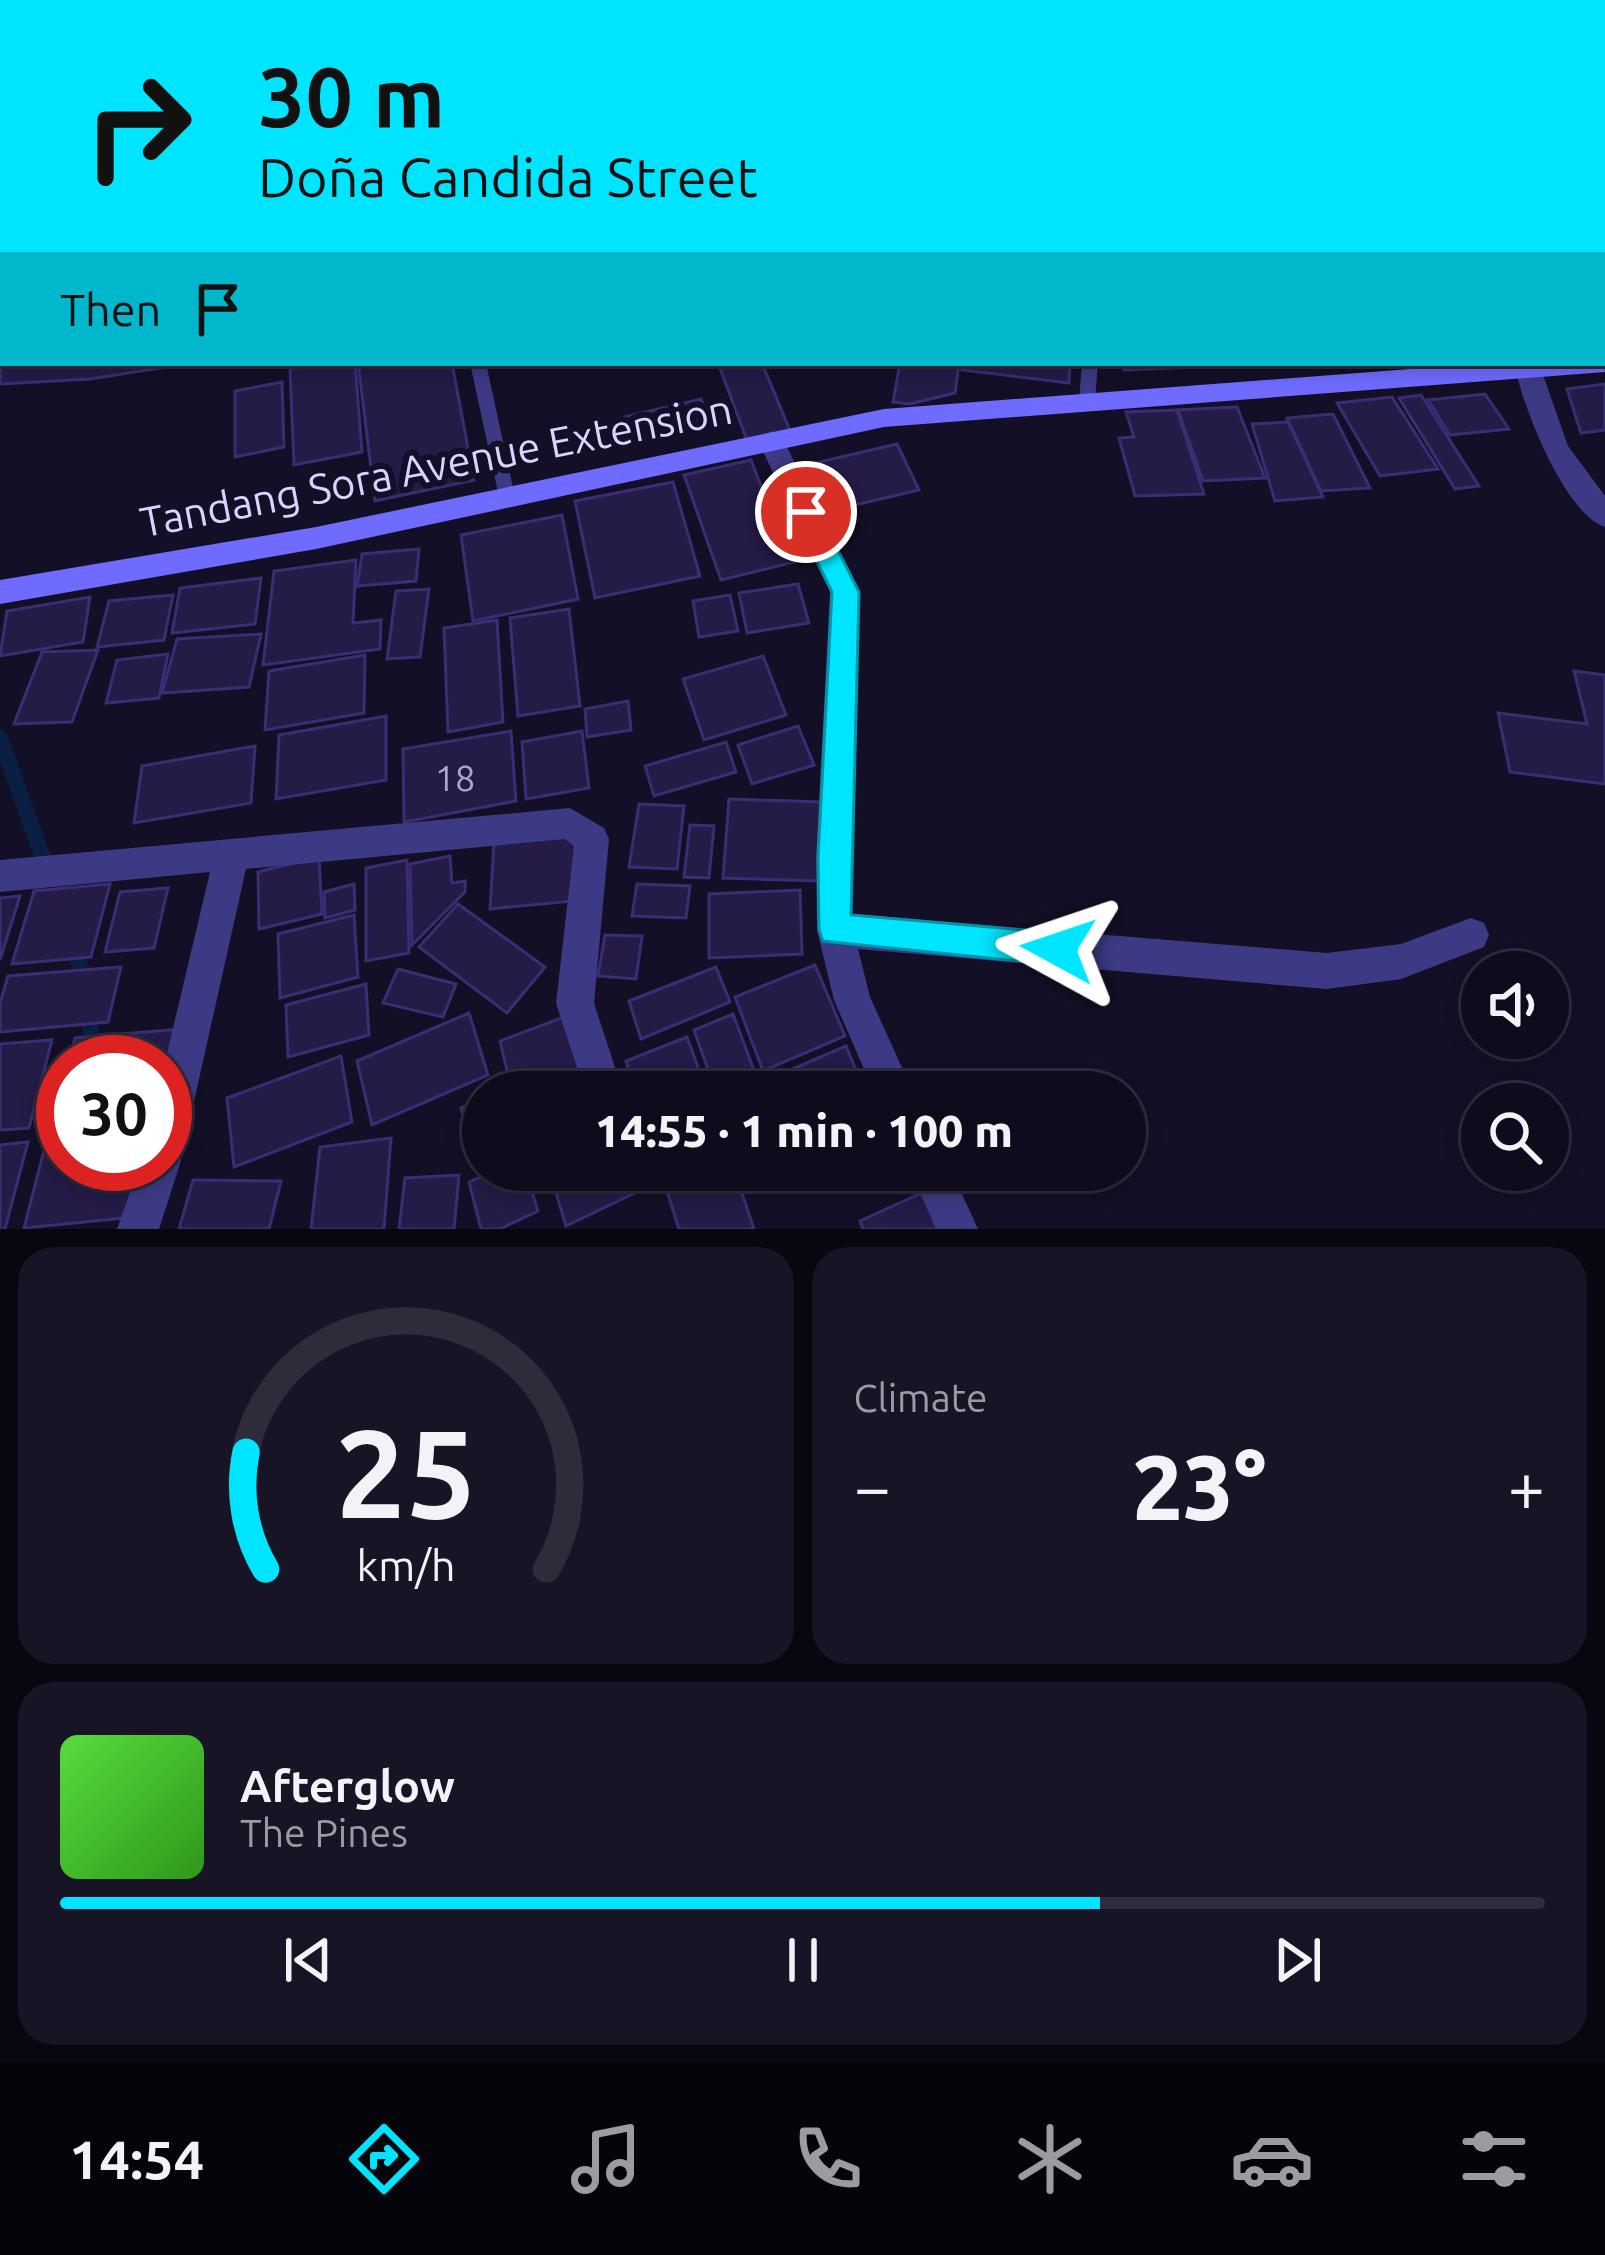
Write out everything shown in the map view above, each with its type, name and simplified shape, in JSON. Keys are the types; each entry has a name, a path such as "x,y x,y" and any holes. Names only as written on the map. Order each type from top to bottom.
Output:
{"main road":[{"name":"Tandang Sora Avenue Extension","path":"0,592 316,538 884,418 1580,366"}],"street":[{"path":"1529,372 1538,416 1552,450 1605,516"},
{"path":"771,442 845,592 833,858 835,930 852,1000 884,1071"},
{"path":"0,876 570,823 592,838 574,1003 597,1071"},
{"path":"190,1035 232,854"},
{"path":"835,930 1327,971 1363,970 1420,958 1471,935"},
{"path":"138,1229 151,1191"},
{"path":"939,1191 956,1229"}],"lane":[{"path":"479,366 507,496"},
{"path":"1088,400 1090,366"}],"building":[{"path":"0,366 173,366 90,379 0,384"},
{"path":"355,366 362,452 294,465 290,369"},
{"path":"358,366 453,366 474,480 375,501"},
{"path":"719,366 763,366 791,433 748,443"},
{"path":"899,366 959,366 955,393 910,404 893,402"},
{"path":"963,366 1070,366 1069,383 962,370"},
{"path":"1124,366 1223,366 1124,370"},
{"path":"282,382 284,447 235,457 235,391"},
{"path":"1605,384 1605,430 1581,433 1567,389"},
{"path":"1485,394 1509,429 1450,435 1428,400"},
{"path":"1421,395 1479,486 1455,489 1399,398"},
{"path":"1392,397 1438,469 1380,476 1337,403"},
{"path":"701,399 711,425 625,445 616,419"},
{"path":"1237,407 1265,478 1203,481 1178,410"},
{"path":"1177,410 1204,494 1135,496 1119,438 1134,437 1126,412"},
{"path":"1333,414 1370,488 1321,491 1287,418"},
{"path":"1288,422 1323,497 1275,501 1252,424"},
{"path":"897,444 919,490 834,510 815,463"},
{"path":"751,460 761,486 787,479 819,556 721,580 684,475"},
{"path":"673,482 700,576 595,598 575,501"},
{"path":"562,515 578,599 473,621 461,535"},
{"path":"419,549 416,581 357,586 362,554"},
{"path":"356,560 353,623 381,620 380,649 263,665 274,571"},
{"path":"261,578 255,624 172,633 180,588"},
{"path":"798,584 809,623 747,633 739,593"},
{"path":"429,589 420,657 387,659 396,591"},
{"path":"173,595 164,640 97,647 109,601"},
{"path":"730,595 738,631 699,637 693,601"},
{"path":"90,597 83,642 0,656 7,611"},
{"path":"569,609 580,706 518,716 510,618"},
{"path":"497,620 503,722 448,732 444,628"},
{"path":"261,634 249,687 162,693 177,639"},
{"path":"98,650 72,722 14,724 42,652"},
{"path":"168,654 159,698 106,703 117,660"},
{"path":"365,655 364,713 265,730 269,671"},
{"path":"763,656 786,715 704,740 683,679"},
{"path":"1574,671 1605,675 1605,784 1510,772 1498,713 1587,724"},
{"path":"628,701 631,730 587,737 585,709"},
{"path":"386,716 386,780 276,799 279,735"},
{"path":"798,726 814,765 752,784 738,745"},
{"path":"511,731 516,801 404,822 403,749"},
{"path":"582,731 589,788 526,799 522,742"},
{"path":"726,742 736,772 654,796 645,766"},
{"path":"255,746 251,803 134,823 142,766"},
{"path":"729,799 822,802 819,881 723,878"},
{"path":"639,804 684,806 677,869 629,867"},
{"path":"690,825 714,826 709,878 684,877"},
{"path":"584,834 583,900 490,909 494,842"},
{"path":"450,856 452,883 465,881 465,892 412,945 410,864"},
{"path":"319,857 322,914 259,929 258,872"},
{"path":"407,860 409,953 366,961 366,868"},
{"path":"110,884 91,957 12,964 34,891"},
{"path":"354,884 355,910 325,918 324,892"},
{"path":"637,884 690,886 686,918 632,916"},
{"path":"168,888 154,948 105,952 120,892"},
{"path":"800,890 802,954 709,958 709,894"},
{"path":"20,896 0,960 0,898"},
{"path":"458,904 545,967 507,1013 419,947"},
{"path":"354,915 358,977 280,998 278,934"},
{"path":"605,935 642,936 636,979 598,976"},
{"path":"815,965 845,1036 763,1071 735,997"},
{"path":"121,967 108,1022 0,1032 0,1003 8,976"},
{"path":"716,967 730,1002 641,1039 629,1001"},
{"path":"398,969 456,984 443,1017 383,1003"},
{"path":"366,984 369,1035 288,1057 286,1005"},
{"path":"469,1013 487,1071 462,1071 462,1086 372,1125 357,1061"},
{"path":"733,1014 754,1071 709,1071 694,1030"},
{"path":"569,1015 584,1071 507,1071 500,1041"},
{"path":"181,1029 179,1035 110,1035"},
{"path":"687,1037 699,1071 629,1071 626,1061"},
{"path":"36,1041 36,1101 29,1128 0,1130 0,1044"},
{"path":"846,1046 856,1071 788,1071"},
{"path":"341,1056 352,1122 234,1167 227,1098"},
{"path":"391,1138 384,1229 311,1229 320,1147"},
{"path":"28,1142 5,1229 0,1229 0,1145"},
{"path":"459,1175 454,1229 399,1229 405,1178"},
{"path":"36,1181 36,1191 139,1191 134,1217 24,1228"},
{"path":"281,1181 269,1229 179,1229 192,1184"},
{"path":"471,1191 532,1191 538,1211 500,1229 481,1229"},
{"path":"555,1191 639,1191 566,1226"},
{"path":"667,1191 741,1191 754,1229 679,1229"},
{"path":"928,1191 945,1229 863,1229 860,1221"}],"waterway":[{"path":"0,738 47,869"},
{"path":"73,940 86,988"},
{"path":"88,1010 91,1035"}],"route":[{"path":"806,512 845,592 833,858 835,930 1058,949"}]}
